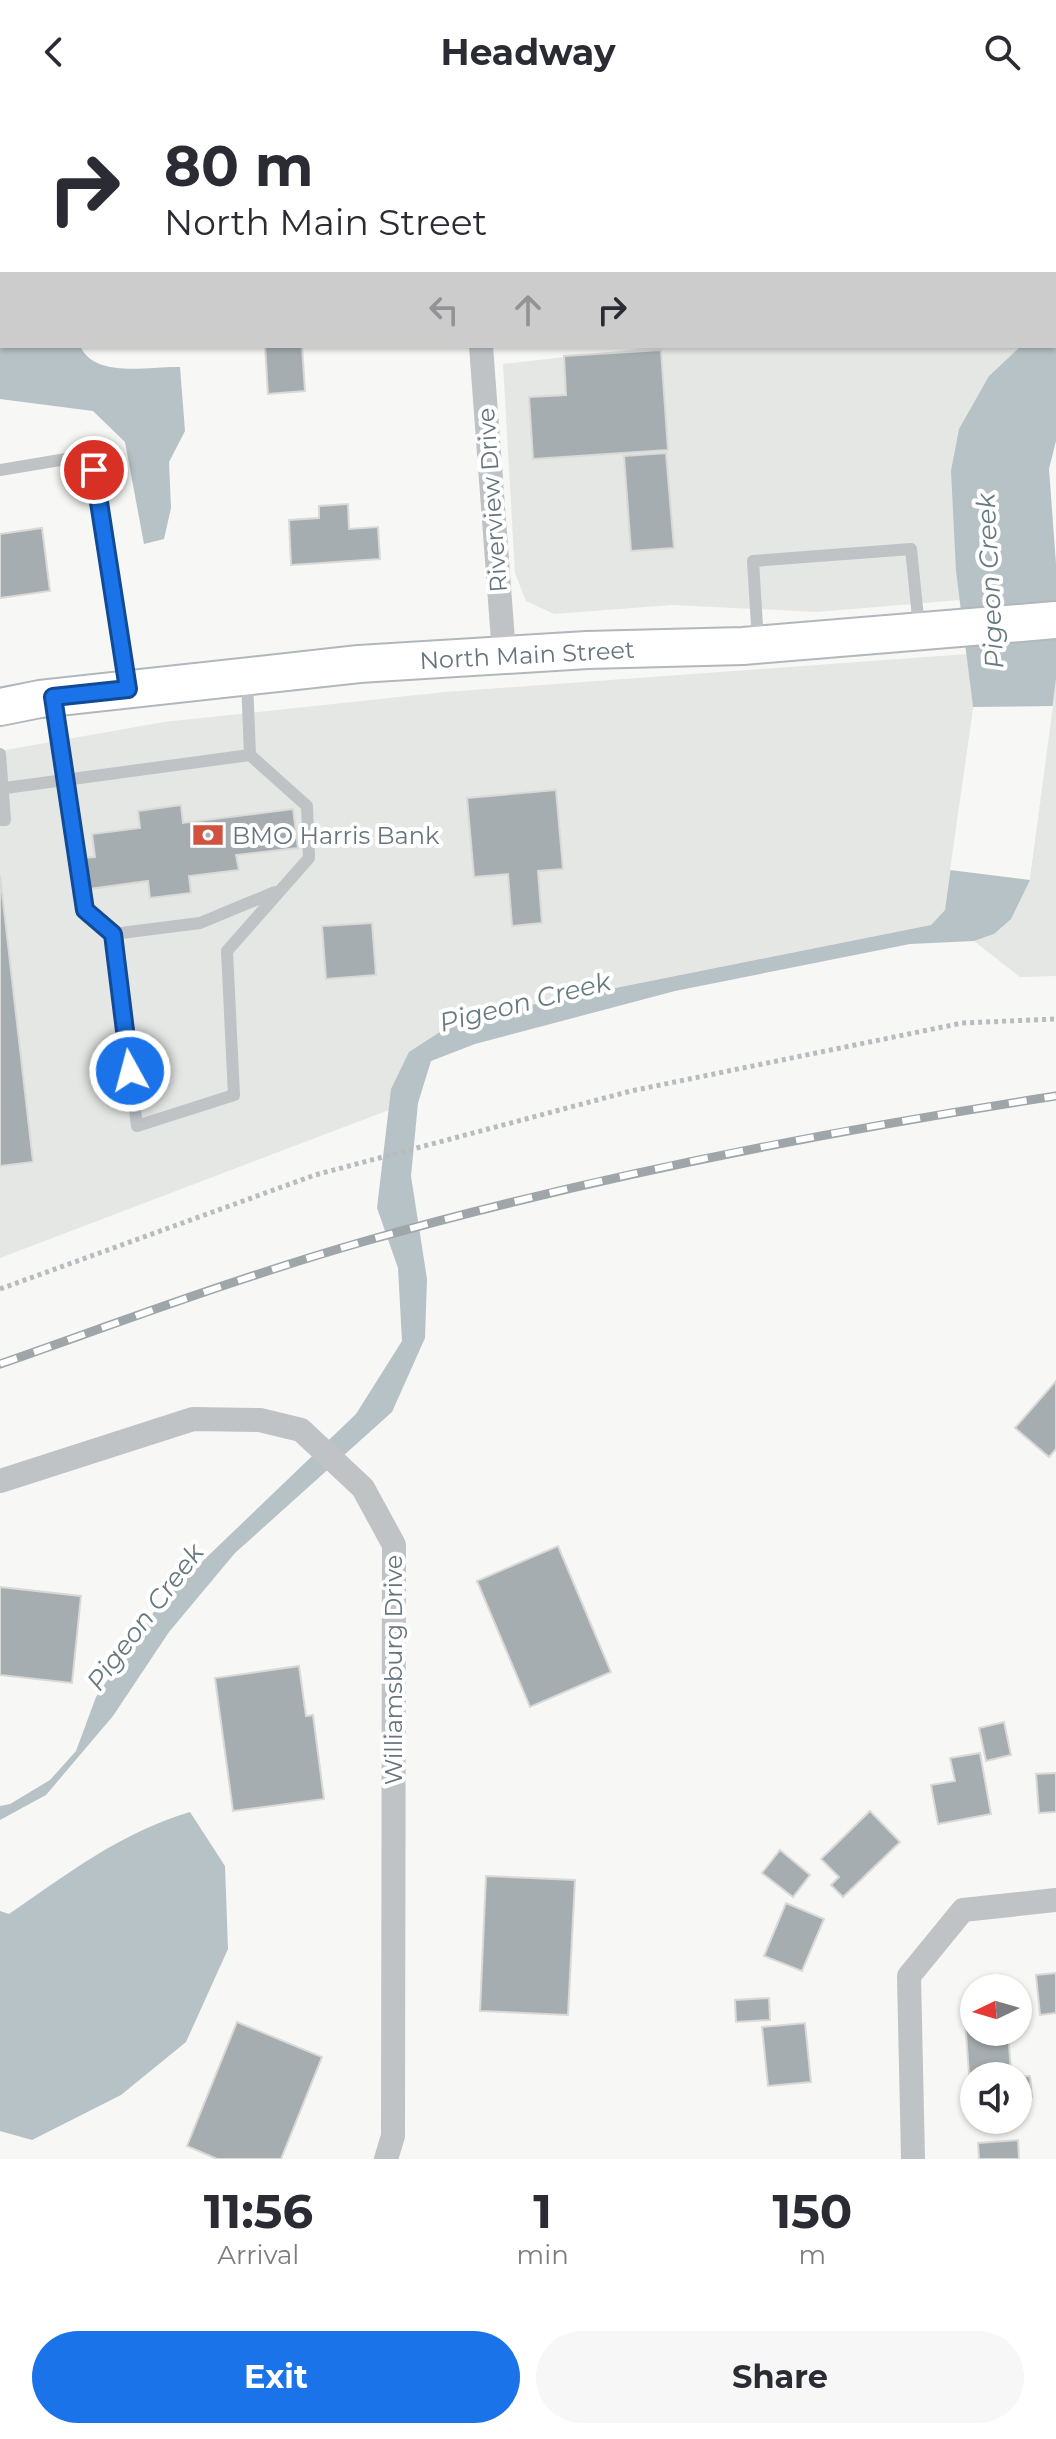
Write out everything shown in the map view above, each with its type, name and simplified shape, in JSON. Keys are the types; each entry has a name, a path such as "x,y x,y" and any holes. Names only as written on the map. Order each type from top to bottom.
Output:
{"main road":[{"name":"North Main Street","path":"0,707 53,697 247,675 504,654 758,644 1056,620"}],"street":[{"name":"Riverview Drive","path":"481,348 504,654"},
{"name":"Williamsburg Drive","path":"0,1481 193,1419 260,1420 301,1430 363,1488 394,1545 393,2136 386,2159"},
{"path":"913,2159 909,1976 963,1910 1056,1900"}],"lane":[{"path":"0,470 72,458 94,470 128,689"},
{"path":"758,644 753,561 911,549 920,631"},
{"path":"53,697 85,910 113,934 137,1126 234,1095 227,951 309,858 307,806 250,755 247,675"},
{"path":"0,754 5,788 5,820 0,820"},
{"path":"5,788 250,755"},
{"path":"113,934 200,923 278,891"}],"path":[{"path":"0,1289 315,1175 631,1091 962,1023 1056,1019"}],"shaded area":[{"path":"643,348 1019,348 989,376 956,571 960,600 817,612 672,605 554,614 526,601 515,573 503,364"},
{"path":"967,654 973,707 945,910 931,925 460,1019 392,1089 389,1110 0,1258 0,751 164,722 445,692"},
{"path":"1056,679 1056,976 1020,977 974,941 994,934 1030,880"}],"water":[{"path":"0,348 81,348 97,363 110,367 180,367 185,431 169,462 171,508 164,539 144,544 125,442 93,411 0,399"},
{"name":"Pigeon Creek","path":"1019,348 1056,348 1056,441 1049,469 1056,564 1056,679 1030,880 1011,919 994,934 974,941 910,944 675,991 475,1044 431,1061 418,1103 411,1176 427,1279 425,1338 392,1412 235,1553 169,1632 113,1716 46,1795 0,1820 0,1806 10,1804 50,1780 76,1751 96,1697 162,1600 356,1414 402,1341 398,1268 377,1208 391,1089 409,1052 460,1019 931,925 945,910 973,707 956,571 951,471 959,429 989,376"},
{"path":"190,1812 225,1866 228,1949 186,2042 121,2095 32,2140 0,2131 0,1911 9,1914 118,1843 165,1820"}],"pier":[{"path":"1053,706 1030,880 950,870 973,707"}],"building":[{"path":"265,348 302,348 305,391 268,394"},
{"path":"661,350 668,450 533,459 529,397 566,395 564,356"},
{"path":"666,453 674,548 631,551 624,456"},
{"path":"348,504 349,529 378,527 380,559 291,565 289,520 319,518 319,506"},
{"path":"42,528 50,591 0,598 0,534"},
{"path":"556,790 563,869 538,871 542,923 512,926 508,874 474,877 467,798"},
{"path":"181,805 183,823 293,809 298,848 236,855 239,870 189,876 191,893 150,898 148,881 82,890 79,858 95,857 92,834 140,828 138,811"},
{"path":"0,875 33,1162 0,1166"},
{"path":"372,923 376,975 326,979 322,926"},
{"path":"1056,1381 1056,1449 1049,1457 1015,1428"},
{"path":"558,1546 611,1672 530,1707 477,1581"},
{"path":"0,1587 81,1596 72,1683 0,1675"},
{"path":"299,1666 306,1716 313,1715 324,1799 233,1811 215,1678"},
{"path":"1004,1722 1011,1755 986,1761 979,1728"},
{"path":"980,1753 991,1814 938,1824 931,1785 955,1781 950,1758"},
{"path":"1056,1773 1056,1812 1039,1813 1036,1774"},
{"path":"870,1811 900,1842 843,1897 831,1885 839,1877 821,1859"},
{"path":"780,1850 810,1875 793,1897 762,1873"},
{"path":"486,1876 575,1880 568,2015 480,2011"},
{"path":"786,1903 824,1919 802,1971 764,1956"},
{"path":"1056,1973 1056,2013 1040,2015 1036,1975"},
{"path":"769,1998 770,2020 736,2022 735,2000"},
{"path":"237,2022 322,2057 281,2159 217,2159 187,2146"},
{"path":"805,2023 811,2082 768,2086 762,2027"},
{"path":"967,2046 1009,2046 1010,2062 968,2062"},
{"path":"1018,2140 1019,2159 979,2159 978,2143"}],"railway":[{"path":"0,1364 271,1270 362,1242 534,1197 794,1141 1056,1096"}],"place":[{"name":"BMO Harris Bank","path":"208,835"}],"route":[{"path":"94,470 128,689 53,697 85,910 113,934 130,1071"}]}
